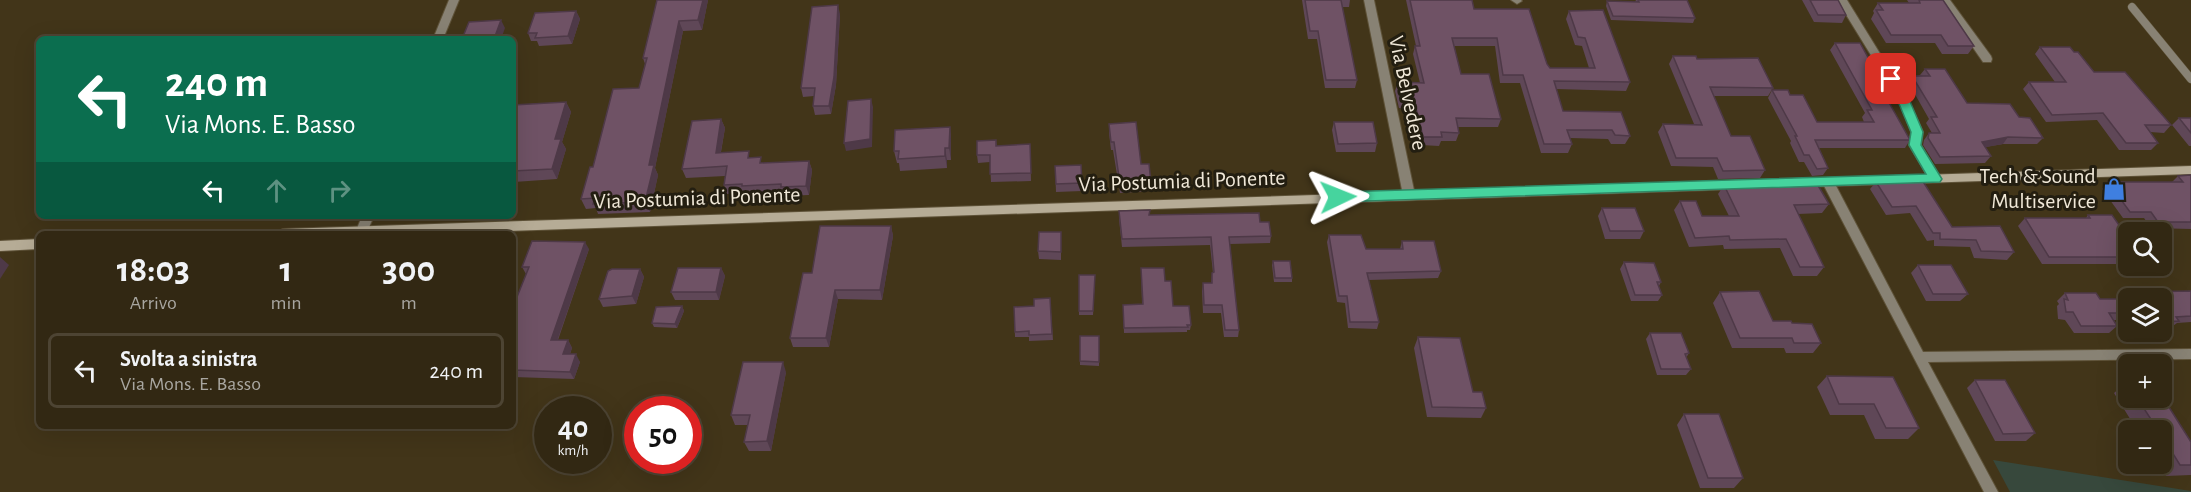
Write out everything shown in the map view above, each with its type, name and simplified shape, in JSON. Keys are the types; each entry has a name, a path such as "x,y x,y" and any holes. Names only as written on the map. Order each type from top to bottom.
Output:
{"main road":[{"path":"1785,183 2191,170"},
{"name":"Via Postumia di Ponente","path":"362,231 1750,184"},
{"path":"0,246 36,244"}],"street":[{"path":"439,36 454,0"},
{"name":"Via Belvedere","path":"1369,0 1409,195"},
{"path":"1842,0 1903,99 1917,132 1915,145 1935,179"},
{"path":"1945,0 1987,59"},
{"path":"1828,182 1991,492"},
{"path":"362,231 367,219"},
{"path":"1919,357 2191,354"}],"lane":[{"path":"2132,7 2191,79"}],"green space":[{"path":"1993,460 2191,491 2191,492 2010,492"}],"building":[{"path":"657,0 703,0 698,20 679,21 649,165 654,165 645,202 593,204 595,198 581,199 590,167 593,167 613,89 639,88 647,58 643,58"},
{"path":"1305,0 1341,0 1357,80 1326,80 1318,31 1310,31"},
{"path":"1410,0 1472,0 1474,9 1529,9 1550,68 1595,68 1585,38 1578,37 1569,11 1603,10 1630,82 1554,81 1563,111 1621,112 1630,136 1615,135 1612,130 1567,130 1572,144 1544,144 1523,75 1503,75 1497,38 1452,38 1461,74 1489,74 1501,119 1456,118 1459,133 1441,132 1442,137 1423,137 1414,100 1401,100 1398,82 1424,83 1415,46 1420,46"},
{"path":"1638,0 1687,0 1695,18 1613,16 1607,1 1639,2"},
{"path":"1810,0 1838,0 1846,15 1818,15"},
{"path":"1919,0 1943,0 1974,46 1948,46 1941,35 1891,35 1876,10 1883,10 1878,3 1920,3"},
{"path":"838,5 834,77 829,106 813,106 815,88 801,88 812,7"},
{"path":"576,11 568,36 535,38 537,33 528,33 535,13"},
{"path":"501,20 495,36 463,36 469,22"},
{"path":"1835,43 1860,43 1886,90 1882,90 1910,140 1815,140 1828,168 1817,169 1809,155 1804,155 1795,136 1797,136 1772,90 1788,90 1790,95 1803,95 1817,122 1874,122 1867,110 1872,110"},
{"path":"2040,47 2070,47 2074,52 2078,52 2094,72 2125,72 2171,125 2145,125 2158,143 2126,143 2103,113 2052,115 2029,82 2066,82"},
{"path":"1673,56 1696,56 1697,59 1758,58 1773,88 1710,87 1731,136 1750,136 1765,170 1723,171 1717,158 1676,158 1663,124 1702,125"},
{"path":"1925,69 1945,69 1967,103 2010,104 2019,117 2030,118 2043,138 2008,137 1982,142 1991,156 1940,157 1928,138 1929,133 1940,133 1931,117 1937,117 1912,76 1930,76"},
{"path":"871,99 870,139 844,143 848,101"},
{"path":"566,102 555,139 561,139 552,169 516,171 516,105"},
{"path":"2179,118 2191,118 2191,133"},
{"path":"721,119 716,153 749,151 748,158 761,157 760,163 809,161 806,186 724,185 727,166 682,169 692,121"},
{"path":"1136,122 1141,164 1149,164 1151,183 1120,184 1109,124"},
{"path":"1334,122 1373,122 1377,143 1338,144"},
{"path":"950,127 949,148 945,148 945,156 898,159 899,151 894,151 895,130"},
{"path":"996,140 996,146 1030,144 1031,173 990,174 990,155 977,155 977,141"},
{"path":"1081,165 1082,183 1056,184 1055,166"},
{"path":"2191,175 2191,222 2158,222 2151,212 2130,212 2108,182 2183,182 2178,176"},
{"path":"1922,180 1952,227 2000,226 2014,252 1981,251 1976,240 1940,239 1940,233 1933,233 1916,206 1892,207 1876,182"},
{"path":"1816,182 1829,204 1794,205 1824,267 1800,267 1786,239 1730,240 1729,236 1695,238 1680,201 1696,201 1702,216 1739,216 1724,185"},
{"path":"1602,208 1635,208 1644,231 1610,231"},
{"path":"1150,210 1149,215 1259,213 1260,222 1269,222 1271,236 1229,237 1239,330 1225,330 1222,305 1204,305 1203,283 1212,283 1214,272 1211,237 1122,239 1119,211"},
{"path":"2088,215 2112,215 2118,224 2118,257 2049,257 2025,218 2090,218"},
{"path":"820,226 891,226 880,290 835,290 826,338 790,338 803,273 812,273"},
{"path":"1039,232 1061,232 1061,252 1038,251"},
{"path":"1329,235 1361,235 1366,249 1403,249 1402,241 1434,241 1441,271 1367,273 1379,322 1350,322 1347,296 1339,296"},
{"path":"532,241 585,242 551,340 568,340 563,354 576,354 570,372 516,370 516,300 529,267 522,267"},
{"path":"1273,261 1290,261 1292,278 1275,278"},
{"path":"1624,262 1654,263 1661,282 1657,282 1662,295 1635,295"},
{"path":"1918,265 1951,265 1968,294 1933,294"},
{"path":"678,268 721,268 716,292 671,292"},
{"path":"1141,268 1164,268 1165,281 1171,281 1173,306 1189,306 1191,325 1187,325 1188,327 1124,328 1123,305 1143,304"},
{"path":"640,269 632,296 599,299 608,271"},
{"path":"1079,275 1095,275 1093,311 1079,311"},
{"path":"1759,291 1773,321 1812,324 1821,343 1794,343 1792,338 1740,338 1720,292"},
{"path":"2172,291 2191,291 2191,316 2176,317 2179,321 2172,321"},
{"path":"2065,293 2096,293 2100,299 2118,299 2118,313 2109,313 2117,326 2081,326 2073,312 2066,312 2064,299 2068,300"},
{"path":"1050,298 1052,334 1029,335 1029,331 1015,332 1014,307 1034,306 1034,299"},
{"path":"682,306 675,324 652,323 656,307"},
{"path":"1650,333 1681,333 1689,353 1685,354 1691,369 1661,369"},
{"path":"1080,336 1099,336 1099,362 1080,361"},
{"path":"1418,337 1460,338 1473,392 1482,392 1486,408 1432,407"},
{"path":"743,362 783,362 767,441 744,442 750,415 731,415"},
{"path":"1827,376 1893,377 1919,428 1886,428 1874,404 1839,404"},
{"path":"1975,380 2005,380 2035,433 2003,434"},
{"path":"2144,408 2170,408 2191,442 2191,465 2180,465 2172,452 2172,420 2151,420"},
{"path":"1684,414 1719,414 1743,478 1708,478"}],"place":[{"name":"Tech & Sound Multiservice","path":"2114,189"}],"route":[{"path":"1338,197 1935,179 1915,145 1917,132 1903,99 1891,79"}]}
